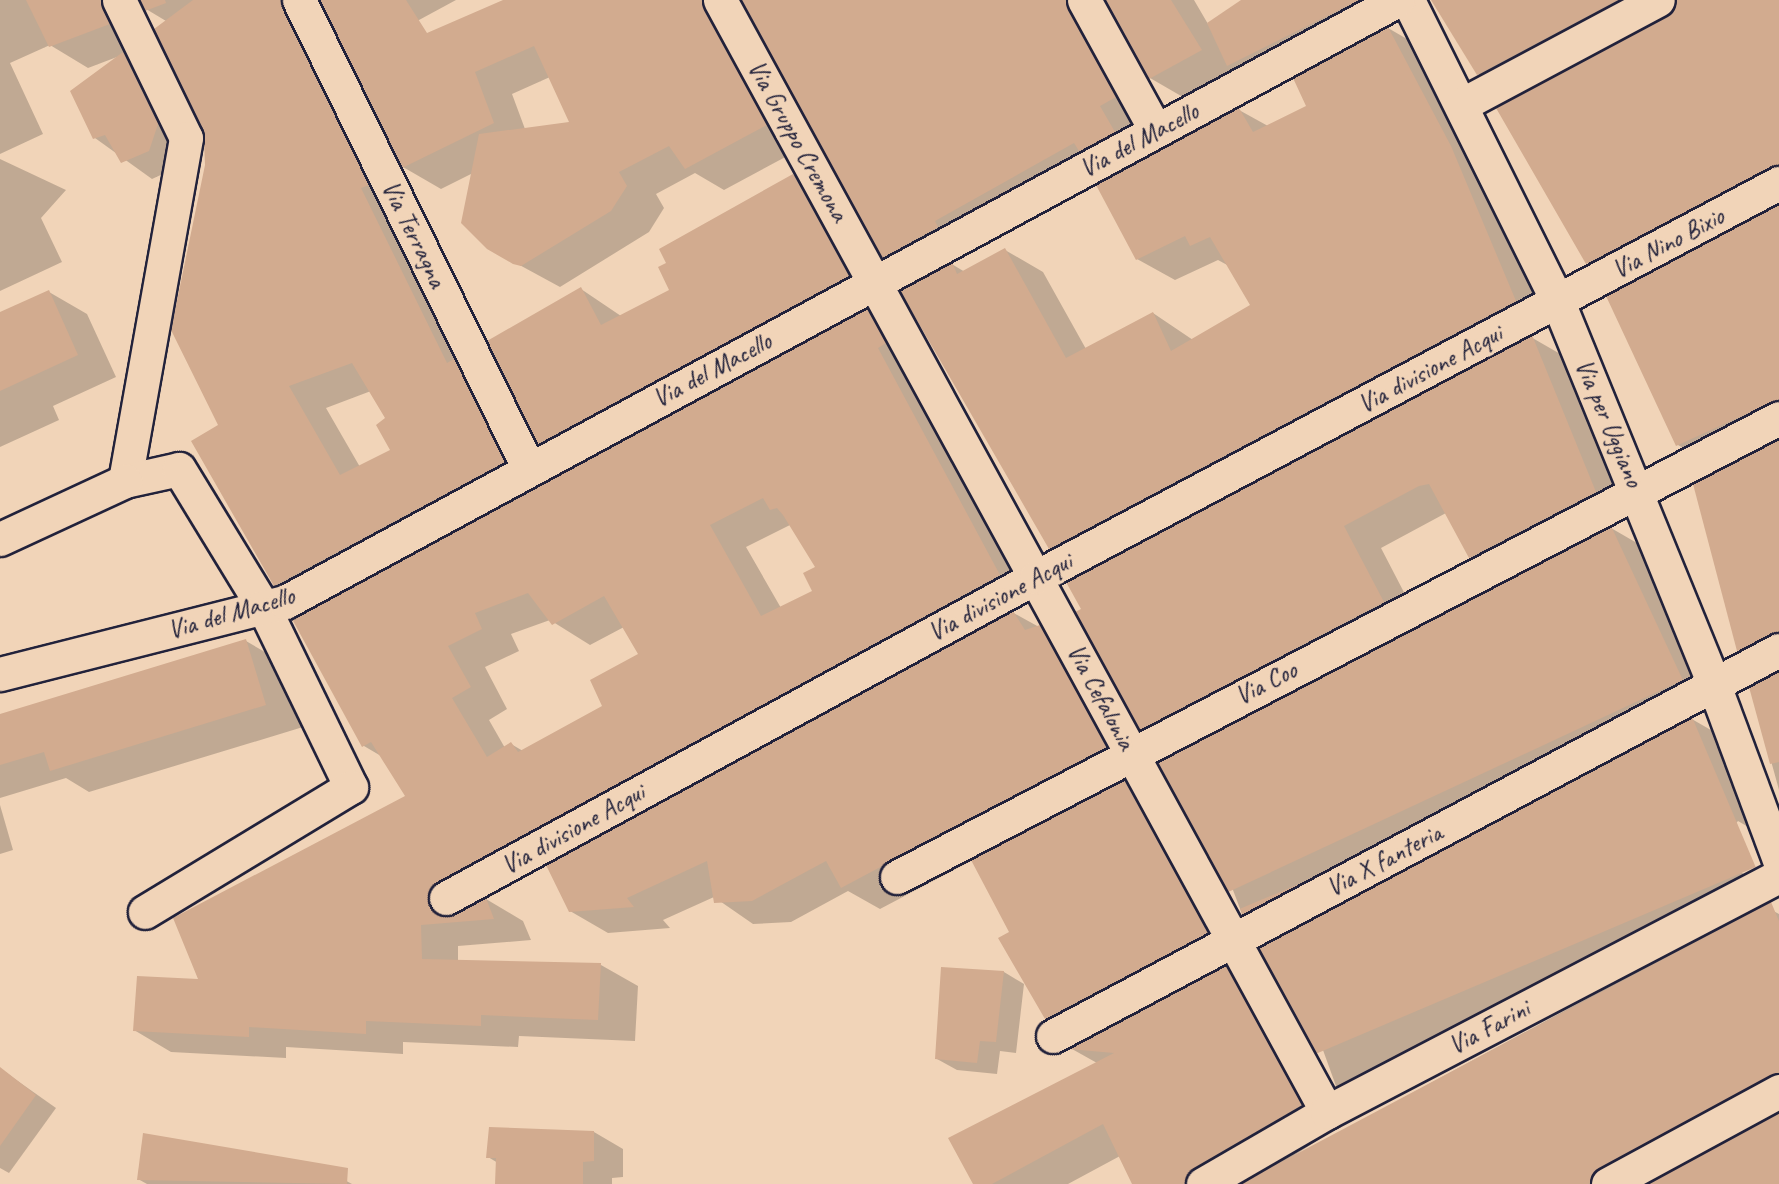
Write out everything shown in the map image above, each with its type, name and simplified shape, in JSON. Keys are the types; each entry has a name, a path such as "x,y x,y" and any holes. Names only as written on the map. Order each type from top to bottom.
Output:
{"street":[{"path":"119,0 186,138 125,481"},
{"name":"Via Terragna","path":"299,0 529,469"},
{"name":"Via Gruppo Cremona","path":"720,0 876,282"},
{"path":"1084,0 1156,131"},
{"name":"Via del Macello","path":"0,674 285,602 1398,0"},
{"name":"Via per Uggiano","path":"1408,0 1558,302 1639,494 1714,685 1779,860"},
{"path":"1461,105 1658,0"},
{"name":"Via Nino Bixio","path":"1558,302 1779,183"},
{"name":"Via Cefalonia","path":"876,282 1327,1112"},
{"name":"Via divisione Acqui","path":"446,898 1036,577 1558,302"},
{"name":"Via Coo","path":"897,878 1130,752 1639,494 1779,418"},
{"path":"0,539 125,481 179,469 264,608 351,787 145,912"},
{"name":"Via X fanteria","path":"1053,1036 1779,650"},
{"name":"Via Farini","path":"1203,1184 1327,1112 1779,876"},
{"path":"1608,1184 1779,1091"}],"building":[{"path":"26,0 100,0 110,24 49,47"},
{"path":"140,0 165,0 166,3 145,11"},
{"path":"193,0 280,0 369,185 361,188 447,363 454,359 505,462 274,586 191,441 218,425 171,330 205,165 204,141 154,29","holes":["352,363 385,418 376,425 390,450 340,475 289,386"]},
{"path":"320,0 406,0 427,33 503,0 701,0 767,125 685,169 669,146 619,172 627,186 611,211 521,266 513,264 487,249 461,223 479,134 569,122 534,46 475,72 494,123 402,168"},
{"path":"741,0 1065,0 1116,97 1100,106 1115,132 1079,151 1074,143 935,221 938,227 882,258"},
{"path":"1105,0 1171,0 1202,50 1149,79"},
{"path":"1241,0 1359,0 1227,66 1207,23"},
{"path":"1431,0 1618,0 1477,75"},
{"path":"1677,0 1779,0 1779,164 1586,264 1496,108 1667,17"},
{"path":"1388,27 1451,146 1516,301 1049,549 900,291 952,262 957,274 1005,248 1066,358 1153,312 1171,351 1250,305 1210,237 1190,246 1185,236 1136,260 1096,185 1239,108 1253,132 1306,106 1293,78"},
{"path":"123,52 158,124 149,151 121,163 105,135 93,139 70,91"},
{"path":"793,174 849,276 538,444 487,341 581,287 601,325 669,290 658,267 666,263 659,249"},
{"path":"1779,204 1779,399 1676,446 1606,296"},
{"path":"49,290 78,355 0,391 0,312"},
{"path":"867,309 886,343 878,348 1000,575 430,888 429,906 437,914 454,915 486,898 494,919 421,925 422,959 601,963 598,1020 481,1015 481,1026 366,1021 366,1034 249,1027 249,1037 133,1031 137,976 198,979 173,918 405,796 371,742 362,747 292,619","holes":["763,498 770,510 777,508 783,515 815,567 803,573 812,591 761,616 710,525","528,593 552,625 604,596 638,654 590,680 602,706 518,752 511,742 487,757 452,698 471,687 448,646 482,629 475,613"]},
{"path":"1532,335 1596,492 1469,558 1429,484 1419,486 1344,526 1384,602 1140,730 1075,612 1081,609 1066,582"},
{"path":"1779,439 1779,631 1737,651 1693,484"},
{"path":"1611,526 1683,680 1220,896 1148,742"},
{"path":"1013,611 1025,630 1040,625 1106,747 841,888 826,861 752,901 714,903 707,861 627,898 634,907 569,912 546,865"},
{"path":"246,639 266,705 50,771 44,752 0,765 0,714"},
{"path":"1779,671 1779,762 1770,764 1749,687"},
{"path":"1692,717 1756,867 1304,1059 1240,909"},
{"path":"1124,780 1208,933 1045,1019 998,938 1009,932 971,860"},
{"path":"1771,902 1779,921 1779,1072 1599,1168 1589,1184 1240,1184"},
{"path":"1226,965 1302,1105 1194,1168 1184,1184 1132,1184 1103,1124 992,1184 973,1184 948,1138 1114,1053 1069,1049"},
{"path":"941,967 1004,971 996,1042 980,1041 977,1063 935,1059"},
{"path":"0,1067 36,1095 0,1146"},
{"path":"1779,1112 1779,1184 1647,1184"},
{"path":"489,1127 594,1131 594,1161 583,1162 583,1184 495,1184 496,1158 486,1158"},
{"path":"143,1133 348,1168 347,1184 137,1180"}]}
